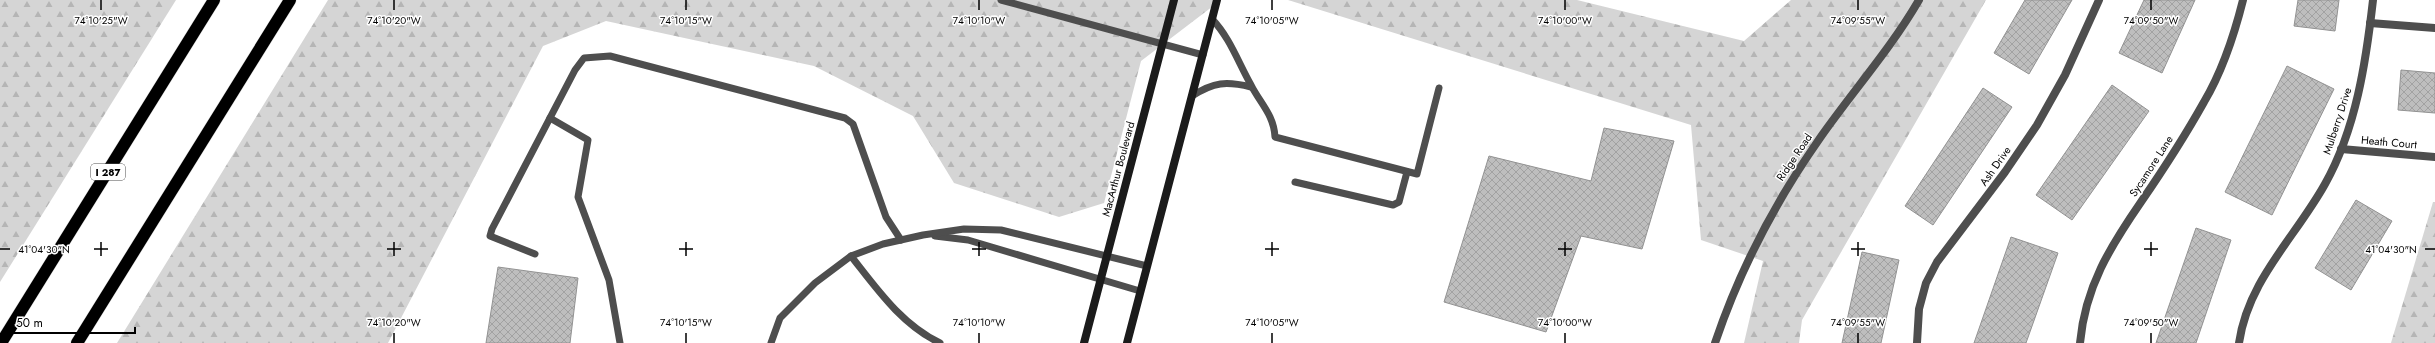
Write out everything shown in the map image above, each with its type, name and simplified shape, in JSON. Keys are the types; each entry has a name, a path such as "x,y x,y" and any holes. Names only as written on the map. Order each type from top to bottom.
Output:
{"highway":[{"name":"I 287","path":"1,343 214,0"},
{"path":"77,343 290,0"}],"main road":[{"name":"MacArthur Boulevard","path":"1084,343 1174,0"},
{"path":"1126,343 1217,0"}],"street":[{"name":"Ridge Road","path":"1715,343 1744,268 1766,223 1788,185 1821,137 1880,60 1919,0"},
{"name":"Ash Drive","path":"1917,343 1919,309 1926,283 1937,262 2005,172 2037,124 2065,75 2099,0"},
{"name":"Sycamore Lane","path":"2080,343 2087,304 2097,274 2114,240 2205,102 2221,69 2231,42 2243,0"},
{"name":"Mulberry Drive","path":"2239,343 2247,310 2260,281 2274,257 2306,216 2326,183 2341,149 2362,77 2373,0"},
{"path":"2370,23 2435,28"},
{"name":"Heath Court","path":"2341,149 2435,157"}],"lane":[{"path":"1001,0 1203,55"},
{"path":"1212,20 1230,43 1252,87 1264,103 1275,127 1275,137 1417,174 1439,88"},
{"path":"535,254 490,236 575,70 584,58 610,56 845,118 852,124 886,217 901,240"},
{"path":"1192,96 1206,87 1229,82 1252,87"},
{"path":"550,118 588,140 578,197 590,225 609,280 620,343"},
{"path":"1295,182 1393,204 1399,202 1407,172"},
{"path":"771,343 780,318 815,283 851,256 901,240 923,235 964,229 1001,230 1147,266"},
{"path":"923,235 968,240 1140,291"},
{"path":"851,256 892,308 927,337 940,343"}],"green space":[{"path":"0,0 176,0 0,282"},
{"path":"328,0 1221,0 1141,61 1104,203 1059,217 954,183 913,116 814,66 606,21 543,46 388,343 117,343"},
{"path":"1288,0 1577,0 1744,41 1791,0 1986,0 1802,320 1799,343 1744,343 1763,261 1701,240 1691,125"},
{"path":"2433,202 2435,202 2435,343 2391,343"}],"building":[{"path":"2025,0 2072,0 2029,74 1994,53"},
{"path":"2144,0 2195,0 2162,73 2119,53"},
{"path":"2298,0 2339,0 2335,31 2294,26"},
{"path":"2287,66 2334,89 2272,215 2225,192"},
{"path":"2401,70 2435,73 2435,113 2398,110"},
{"path":"2112,85 2149,111 2072,220 2036,195"},
{"path":"1983,88 2012,107 1933,225 1905,206"},
{"path":"1604,128 1674,141 1642,249 1581,236 1546,332 1444,302 1489,156 1591,181"},
{"path":"2356,200 2392,221 2351,290 2315,268"},
{"path":"2196,228 2231,240 2196,343 2156,343"},
{"path":"2011,237 2058,253 2026,343 1974,343"},
{"path":"1862,252 1899,260 1881,343 1842,343"},
{"path":"498,267 578,278 570,343 486,343"}]}
